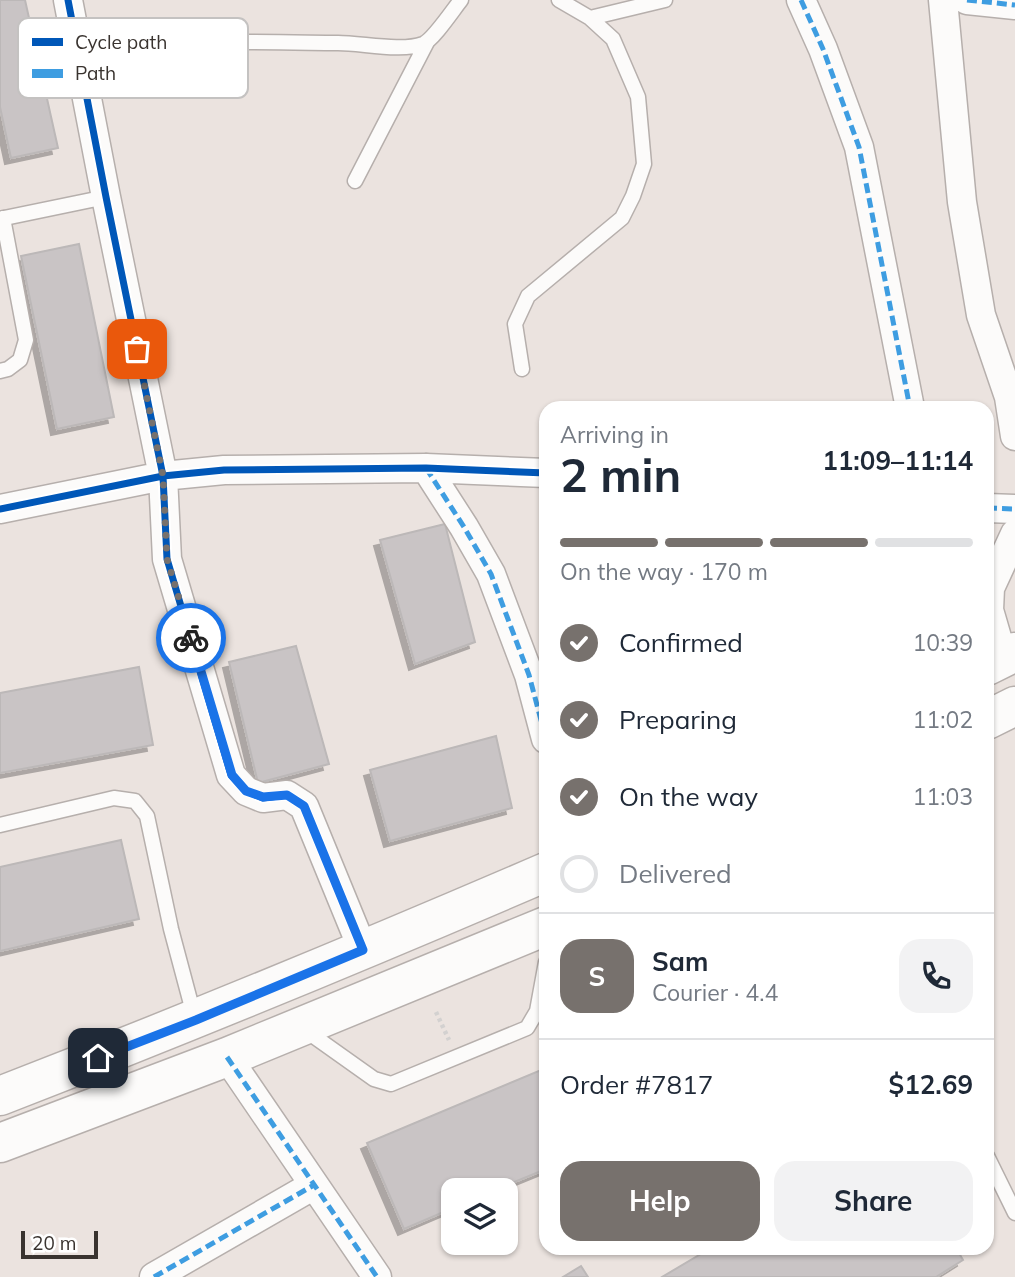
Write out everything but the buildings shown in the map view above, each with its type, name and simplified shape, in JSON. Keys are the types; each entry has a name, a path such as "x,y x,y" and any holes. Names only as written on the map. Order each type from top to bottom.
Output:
{"main road":[{"path":"994,716 1015,706"},
{"path":"0,1096 196,1020 539,875"},
{"path":"0,1143 227,1057 539,929"}],"street":[{"path":"68,0 72,18"},
{"path":"802,0 859,147 908,401"},
{"path":"943,0 962,202 981,315 1009,397 1015,436"},
{"path":"967,0 1015,5"},
{"path":"87,98 163,476 167,559 232,775 246,791 263,797 287,795 304,806 363,950"},
{"path":"426,468 491,574 529,675 539,713"},
{"path":"0,509 163,476 224,470 426,468 539,473"},
{"path":"994,508 1015,509"},
{"path":"994,580 1015,534"},
{"path":"994,628 1002,658"},
{"path":"227,1057 377,1277"},
{"path":"154,1277 314,1185"}],"lane":[{"path":"355,181 427,42 461,0"},
{"path":"522,369 515,324 528,296 622,218 644,164 638,97 613,39 590,18 559,0"},
{"path":"590,18 664,0"},
{"path":"248,43 343,43 404,47 427,42"},
{"path":"0,371 8,369 20,360 26,340 2,218 106,197"},
{"path":"0,825 114,798 135,801 148,816 172,929 196,1020"},
{"path":"301,1027 374,1079 391,1084 527,1028 537,1011 539,1000"},
{"path":"994,1170 1015,1213"}],"path":[{"path":"436,1012 456,1057"}],"marked path":[{"path":"801,0 823,49 859,147 909,401"},
{"path":"967,0 1015,5"},
{"path":"426,468 491,574 529,675 539,713"},
{"path":"994,508 1015,509"},
{"path":"227,1057 377,1277"},
{"path":"154,1277 314,1185"}],"cycle path":[{"path":"68,0 71,18"},
{"path":"87,98 163,476 167,559 231,775 246,791 263,798 287,795 304,806 363,950"},
{"path":"0,509 163,476 224,470 426,468 539,473"}],"way so far":[{"path":"137,349 163,476 167,559 191,638"}],"route":[{"path":"98,1058 363,950 304,806 287,795 263,797 246,791 232,775 191,638"}]}
